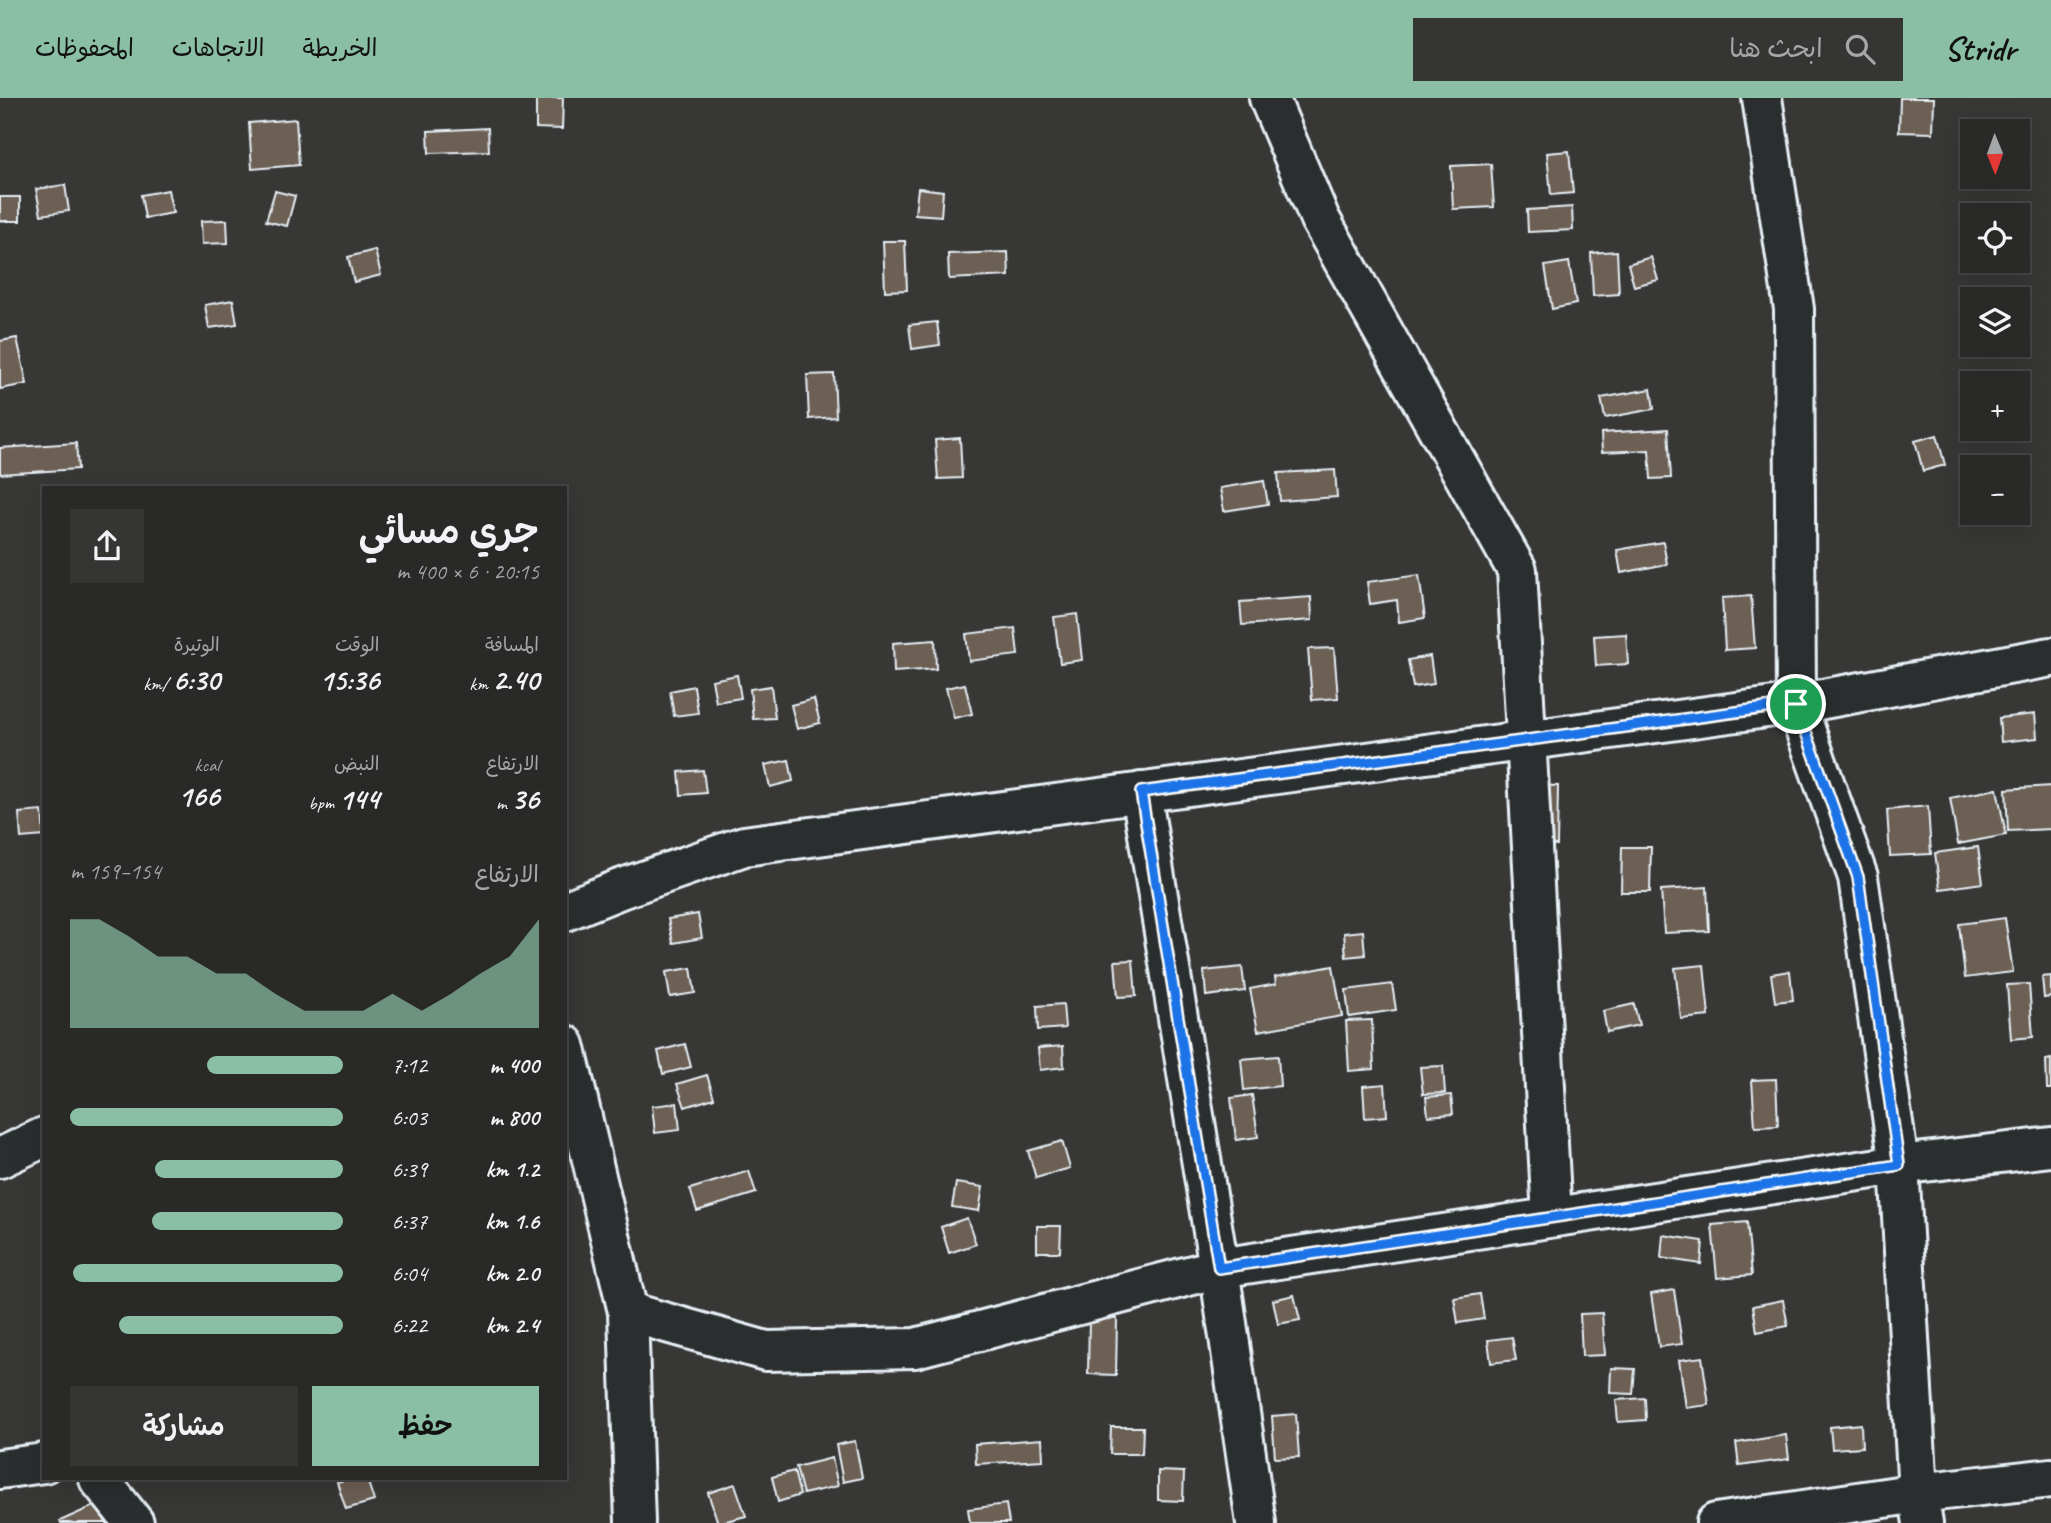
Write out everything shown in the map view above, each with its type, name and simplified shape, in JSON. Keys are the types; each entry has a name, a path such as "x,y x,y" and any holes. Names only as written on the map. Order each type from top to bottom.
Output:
{"street":[{"path":"1269,98 1320,219 1517,570 1552,1217"},
{"path":"1762,98 1794,309 1796,704 1858,877 1899,1165 1921,1508"},
{"path":"567,910 744,846 1796,704 2051,657"},
{"path":"1141,792 1219,1268 1256,1523"},
{"path":"567,1053 628,1312 635,1523"},
{"path":"0,1158 42,1138"},
{"path":"628,1312 766,1351 915,1348 1219,1268 1899,1165 2051,1147"},
{"path":"0,1469 42,1463"},
{"path":"1716,1523 1921,1508 2051,1478"},
{"path":"100,1480 134,1523"}],"building":[{"path":"536,98 563,98 562,129 536,128"},
{"path":"1900,98 1934,98 1933,133 1899,132"},
{"path":"296,119 299,165 252,169 249,123"},
{"path":"488,128 489,151 429,153 428,131"},
{"path":"1569,151 1573,193 1551,195 1547,153"},
{"path":"1491,164 1494,207 1453,209 1451,166"},
{"path":"65,185 69,211 41,215 36,189"},
{"path":"918,188 943,191 941,216 915,214"},
{"path":"168,190 173,213 145,218 141,195"},
{"path":"275,191 295,196 287,226 266,221"},
{"path":"0,197 20,197 20,221 0,221"},
{"path":"1572,207 1573,230 1528,232 1527,210"},
{"path":"227,220 228,243 202,244 201,221"},
{"path":"883,241 905,241 907,290 885,291"},
{"path":"375,250 381,275 354,282 348,257"},
{"path":"1617,251 1619,294 1593,296 1591,253"},
{"path":"1008,252 1009,276 949,279 948,254"},
{"path":"1651,257 1658,280 1634,286 1628,264"},
{"path":"1569,262 1576,304 1552,309 1545,266"},
{"path":"233,300 237,324 209,328 205,305"},
{"path":"937,322 940,345 912,349 909,325"},
{"path":"17,338 27,384 0,389 0,341"},
{"path":"834,374 836,417 809,419 807,375"},
{"path":"1651,389 1654,409 1605,418 1601,398"},
{"path":"1668,429 1671,478 1651,479 1649,450 1602,452 1601,433"},
{"path":"1937,435 1945,465 1923,471 1915,441"},
{"path":"960,438 962,478 938,479 935,440"},
{"path":"76,443 78,469 0,474 0,448"},
{"path":"1335,470 1337,497 1280,501 1278,473"},
{"path":"1264,481 1268,504 1224,511 1220,488"},
{"path":"1663,542 1667,564 1621,573 1617,550"},
{"path":"1419,575 1425,618 1399,622 1397,600 1370,604 1367,582"},
{"path":"1751,596 1755,648 1725,650 1722,598"},
{"path":"1311,597 1312,620 1242,625 1240,602"},
{"path":"1077,614 1082,660 1060,663 1054,617"},
{"path":"1015,628 1018,655 969,661 966,634"},
{"path":"1626,634 1628,664 1596,666 1594,636"},
{"path":"935,640 936,669 894,672 893,643"},
{"path":"1334,648 1338,698 1312,700 1308,649"},
{"path":"1430,656 1434,684 1413,687 1408,660"},
{"path":"737,675 741,698 716,702 712,680"},
{"path":"965,684 972,714 954,718 946,688"},
{"path":"694,686 698,713 674,716 670,691"},
{"path":"771,686 775,718 753,719 750,689"},
{"path":"814,699 820,723 797,729 791,705"},
{"path":"2035,714 2037,738 2001,742 1999,718"},
{"path":"789,760 793,781 770,787 765,765"},
{"path":"703,770 706,793 681,795 679,772"},
{"path":"1533,785 1558,786 1557,845 1532,844"},
{"path":"2051,786 2051,829 2008,831 2006,789"},
{"path":"1997,789 2006,835 1958,844 1950,798"},
{"path":"1928,806 1931,854 1890,856 1887,810"},
{"path":"42,811 42,836 21,838 19,813"},
{"path":"1622,847 1651,847 1650,892 1621,892"},
{"path":"1978,847 1983,883 1940,889 1935,853"},
{"path":"1707,887 1709,931 1664,933 1661,890"},
{"path":"698,914 702,938 673,943 668,919"},
{"path":"2005,918 2013,972 1965,978 1959,924"},
{"path":"1363,931 1365,955 1346,957 1344,933"},
{"path":"1133,960 1136,996 1118,997 1115,961"},
{"path":"1704,965 1709,1016 1681,1019 1675,968"},
{"path":"1333,966 1342,1016 1258,1031 1250,989 1276,984 1275,977"},
{"path":"1242,967 1245,991 1206,996 1204,971"},
{"path":"691,968 695,993 670,997 666,972"},
{"path":"1790,971 1793,1000 1775,1002 1771,974"},
{"path":"2051,976 2051,997 2044,998 2042,977"},
{"path":"1392,984 1396,1010 1349,1017 1346,990"},
{"path":"2029,984 2033,1037 2011,1039 2007,985"},
{"path":"1063,1004 1065,1028 1038,1030 1037,1006"},
{"path":"1634,1004 1639,1025 1607,1032 1603,1011"},
{"path":"1372,1020 1374,1069 1349,1071 1346,1021"},
{"path":"685,1044 691,1067 663,1074 658,1051"},
{"path":"1063,1046 1064,1067 1040,1070 1038,1048"},
{"path":"1278,1056 1280,1086 1244,1090 1241,1059"},
{"path":"2051,1059 2051,1089 2047,1089 2046,1060"},
{"path":"1443,1066 1445,1093 1423,1094 1420,1067"},
{"path":"707,1075 714,1098 685,1107 677,1084"},
{"path":"1776,1079 1778,1126 1755,1127 1752,1080"},
{"path":"1385,1084 1387,1116 1365,1118 1363,1086"},
{"path":"1252,1095 1258,1137 1236,1140 1231,1098"},
{"path":"1451,1095 1453,1114 1428,1116 1426,1097"},
{"path":"677,1103 680,1130 655,1133 652,1106"},
{"path":"1062,1141 1070,1168 1036,1178 1028,1151"},
{"path":"749,1171 756,1193 697,1211 690,1189"},
{"path":"956,1183 983,1187 979,1211 952,1207"},
{"path":"967,1218 976,1244 949,1253 941,1227"},
{"path":"1747,1222 1752,1275 1717,1278 1712,1225"},
{"path":"1037,1226 1061,1226 1060,1252 1037,1252"},
{"path":"1663,1235 1703,1241 1701,1264 1661,1258"},
{"path":"1674,1290 1682,1344 1659,1347 1651,1294"},
{"path":"1480,1294 1484,1319 1458,1323 1454,1298"},
{"path":"1294,1295 1300,1320 1278,1324 1273,1300"},
{"path":"1783,1300 1788,1326 1757,1332 1753,1306"},
{"path":"1602,1313 1605,1355 1582,1356 1580,1314"},
{"path":"1089,1318 1117,1319 1116,1375 1088,1374"},
{"path":"1512,1337 1516,1360 1491,1363 1488,1340"},
{"path":"1702,1357 1709,1405 1686,1408 1679,1360"},
{"path":"1611,1368 1635,1369 1633,1394 1610,1393"},
{"path":"1645,1398 1646,1420 1618,1422 1616,1400"},
{"path":"1296,1414 1299,1457 1275,1458 1272,1416"},
{"path":"1861,1424 1862,1447 1832,1449 1830,1427"},
{"path":"1111,1427 1143,1427 1142,1454 1110,1454"},
{"path":"1786,1435 1789,1459 1739,1466 1736,1443"},
{"path":"1042,1439 1043,1460 976,1464 975,1444"},
{"path":"855,1441 862,1478 843,1482 836,1445"},
{"path":"832,1458 838,1486 803,1494 796,1467"},
{"path":"794,1471 800,1495 778,1502 772,1477"},
{"path":"1158,1471 1184,1472 1183,1501 1158,1500"},
{"path":"367,1480 374,1501 346,1509 337,1482"},
{"path":"735,1484 746,1516 718,1523 708,1493"},
{"path":"98,1504 106,1523 60,1521"},
{"path":"1006,1504 1009,1523 970,1523 968,1509"}],"route":[{"path":"1796,704 1858,877 1899,1165 1219,1268 1141,792 1796,704"}]}
